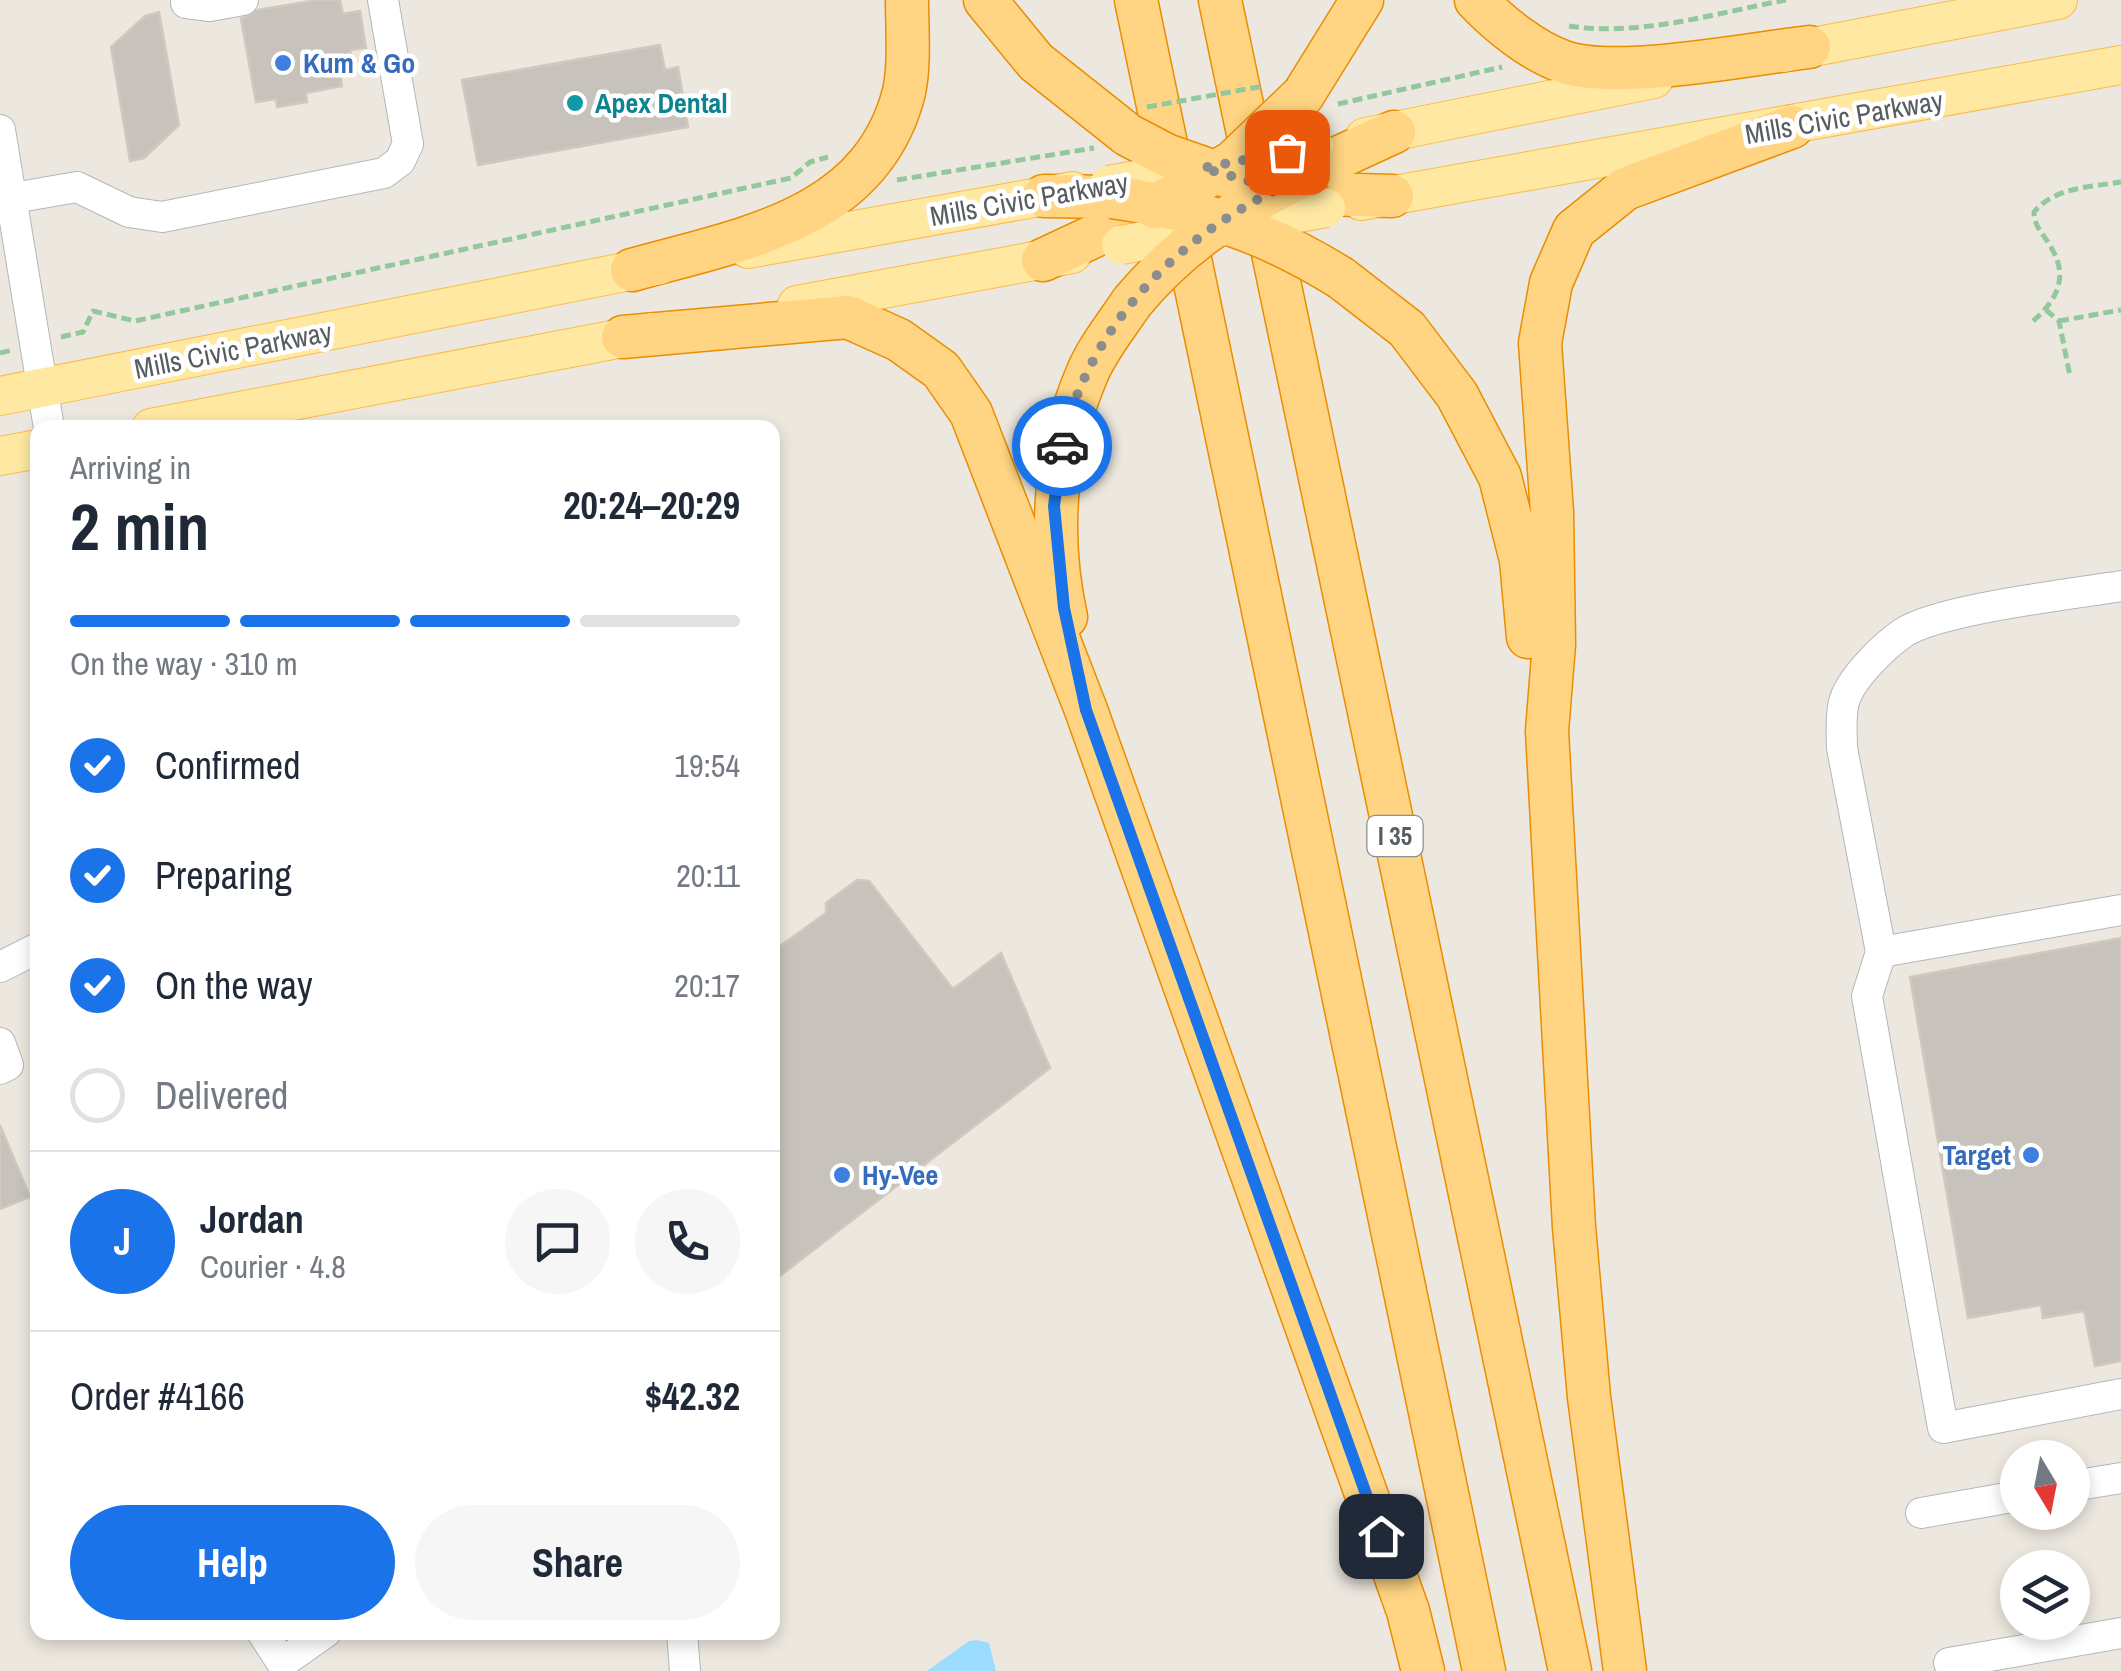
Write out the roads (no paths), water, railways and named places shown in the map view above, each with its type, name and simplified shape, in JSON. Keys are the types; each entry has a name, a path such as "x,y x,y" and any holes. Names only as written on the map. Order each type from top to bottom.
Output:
{"highway":[{"path":"632,270 780,228 841,191 887,138 904,89 907,0"},
{"path":"985,0 1036,62 1104,129 1278,189"},
{"path":"1136,0 1484,1671"},
{"name":"I 35","path":"1220,0 1570,1671"},
{"path":"1043,260 1115,213 1160,204 1270,131 1303,95 1362,0"},
{"path":"1476,0 1510,31 1564,62 1616,69 1808,48"},
{"path":"1546,731 1554,644 1540,343 1551,283 1574,230 1625,188 1792,126"},
{"path":"1086,710 1064,608 1054,506 1063,441 1088,371 1132,302 1163,264 1278,189 1320,179 1394,132"},
{"path":"1320,179 1392,196"},
{"path":"1044,196 1115,213"},
{"path":"1160,204 1294,248 1408,329 1457,395 1500,477 1522,560 1530,651 1546,731 1574,1227 1590,1397 1626,1671"},
{"path":"623,338 848,316 899,340 940,370 972,414 1086,710 1401,1592 1423,1671"}],"main road":[{"path":"1394,132 2058,0"},
{"path":"2083,72 2121,58"},
{"name":"Mills Civic Parkway","path":"1392,196 2121,66"},
{"name":"Mills Civic Parkway","path":"1115,213 1217,168 1320,179"},
{"path":"1115,213 1221,224 1320,179"},
{"name":"Mills Civic Parkway","path":"0,396 632,270 1044,196"},
{"path":"193,420 1043,260"},
{"path":"0,456 30,450"}],"street":[{"path":"186,3 210,6 243,0"},
{"path":"13,198 77,187 129,212 162,218 366,180 394,168 408,144 383,0"},
{"path":"0,130 48,420"},
{"path":"2121,586 1960,615 1905,632 1862,674 1844,699 1842,748 1881,952 1867,996 1943,1428 2121,1394"},
{"path":"1881,952 2121,910"},
{"path":"0,967 30,952"},
{"path":"0,1043 8,1065 0,1069"},
{"path":"2090,1483 2121,1478"},
{"path":"1921,1513 2000,1499"},
{"path":"1949,1663 2121,1633"},
{"path":"267,1640 282,1663 315,1640"},
{"path":"683,1640 685,1671"}],"water":[{"path":"969,1641 989,1643 996,1671 927,1671"}],"place":[{"name":"Kum & Go","path":"283,63"},
{"name":"Apex Dental","path":"575,103"},
{"name":"Target","path":"2031,1155"},
{"name":"Hy-Vee","path":"842,1175"}]}
